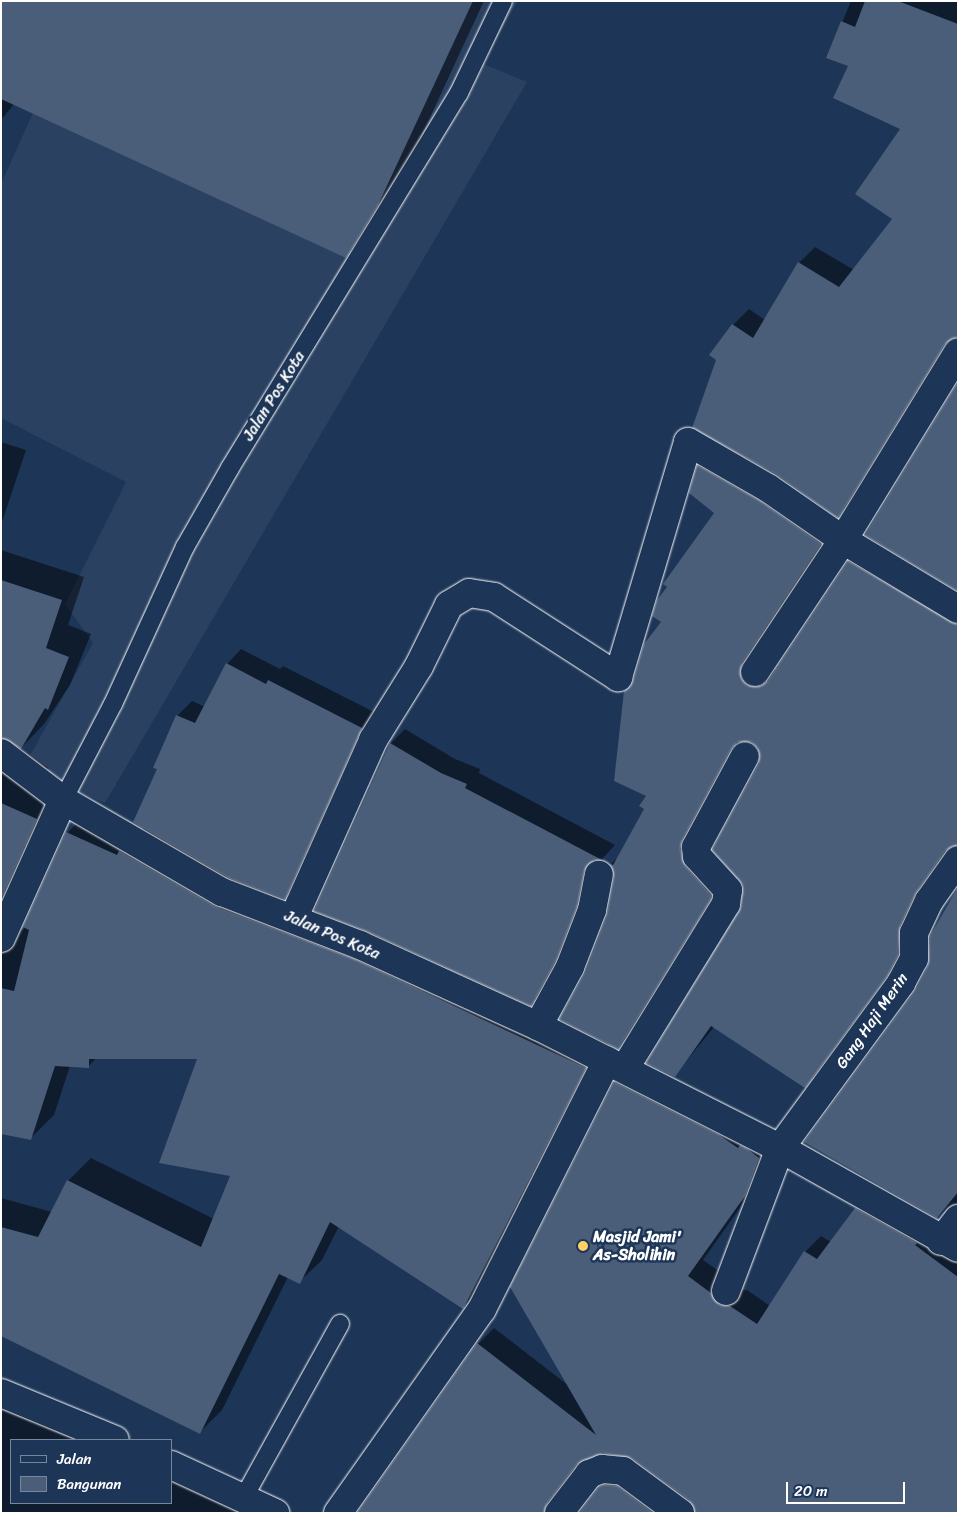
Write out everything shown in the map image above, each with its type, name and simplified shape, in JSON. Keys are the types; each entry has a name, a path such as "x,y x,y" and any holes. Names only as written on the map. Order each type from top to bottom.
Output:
{"street":[{"path":"755,672 843,540 958,352"},
{"path":"294,917 373,740 419,666 449,605 468,593 494,597 618,677 688,442 768,488 843,540 958,609"},
{"name":"Jalan Pos Kota","path":"1,753 63,800 222,892 294,917 538,1026 616,1064 681,1100 780,1148 949,1244"},
{"path":"338,1513 482,1309 616,1064 726,904 728,890 697,856 696,847 745,756"},
{"name":"Jalan Pos Kota","path":"1,938 63,800"},
{"name":"Gang Haji Merin","path":"726,1291 780,1148 901,982 914,959 914,933 928,901 958,860"},
{"path":"538,1026 570,967 592,910 599,875"},
{"path":"949,1244 958,1219"},
{"path":"1,1392 113,1439"},
{"path":"172,1466 242,1505 275,1513"},
{"path":"558,1513 589,1474 602,1469 623,1471 680,1513"}],"lane":[{"name":"Jalan Pos Kota","path":"63,800 113,704 185,547 230,468 459,93 503,1"},
{"path":"242,1505 340,1324"}],"shaded area":[{"path":"83,1 518,1 481,63 527,82 105,803 23,768 93,643 65,604 126,482 1,418 1,184"}],"building":[{"path":"1,1 473,1 378,205 346,258 1,99"},
{"path":"865,1 898,1 958,24 958,336 945,344 838,518 776,474 692,428 716,360 709,355 732,324 753,338 798,262 839,287 892,219 855,194 900,129 833,98 848,66 826,58 841,21 855,27"},
{"path":"958,382 958,591 865,535"},
{"path":"697,465 760,501 821,544 742,663 741,678 747,685 761,686 768,681 848,561 958,625 958,845 945,851 915,894 900,926 898,955 888,975 805,1088 711,1026 675,1077 646,1063 741,907 743,885 712,850 759,763 758,748 752,742 737,742 731,749 682,840 680,849 685,866 711,895 711,899 618,1049 559,1019 585,973 607,915 614,878 610,864 613,865 644,809 639,806 646,796 614,781 624,691 633,681 644,644 661,622 652,616 657,600 667,587 663,584 714,513 689,493"},
{"path":"1,580 62,600 46,648 69,657 48,710 45,708 21,749 1,738"},
{"path":"226,663 266,684 268,680 362,728 285,899 229,878 133,822 157,769 153,768 176,715 195,723"},
{"path":"390,743 441,773 467,784 465,788 602,860 594,860 584,871 577,906 556,960 531,1006 366,931 314,911"},
{"path":"1,803 37,819 1,899"},
{"path":"66,832 117,855 119,851 216,907 354,959 586,1068 463,1309 330,1222 300,1284 279,1274 200,1434 1,1336 1,1227 38,1237 67,1180 201,1247 230,1176 159,1163 197,1059 89,1059 89,1068 55,1066 31,1140 1,1134 1,988 14,991 29,930 23,927"},
{"path":"958,887 958,1192 937,1218 804,1142 915,991 928,966 930,936"},
{"path":"614,1082 719,1135 738,1148 740,1145 746,1148 759,1158 745,1196 688,1276 711,1293 720,1305 730,1306 757,1324 804,1251 817,1259 855,1208 917,1243 915,1245 958,1277 958,1513 695,1513 689,1500 632,1458 603,1453 577,1464 547,1503 544,1513 357,1513 477,1343 596,1435 510,1287"},
{"path":"604,1485 617,1486 653,1513 579,1513 599,1487"}],"place":[{"name":"Masjid Jami' As-Sholihin","path":"583,1246"}]}
